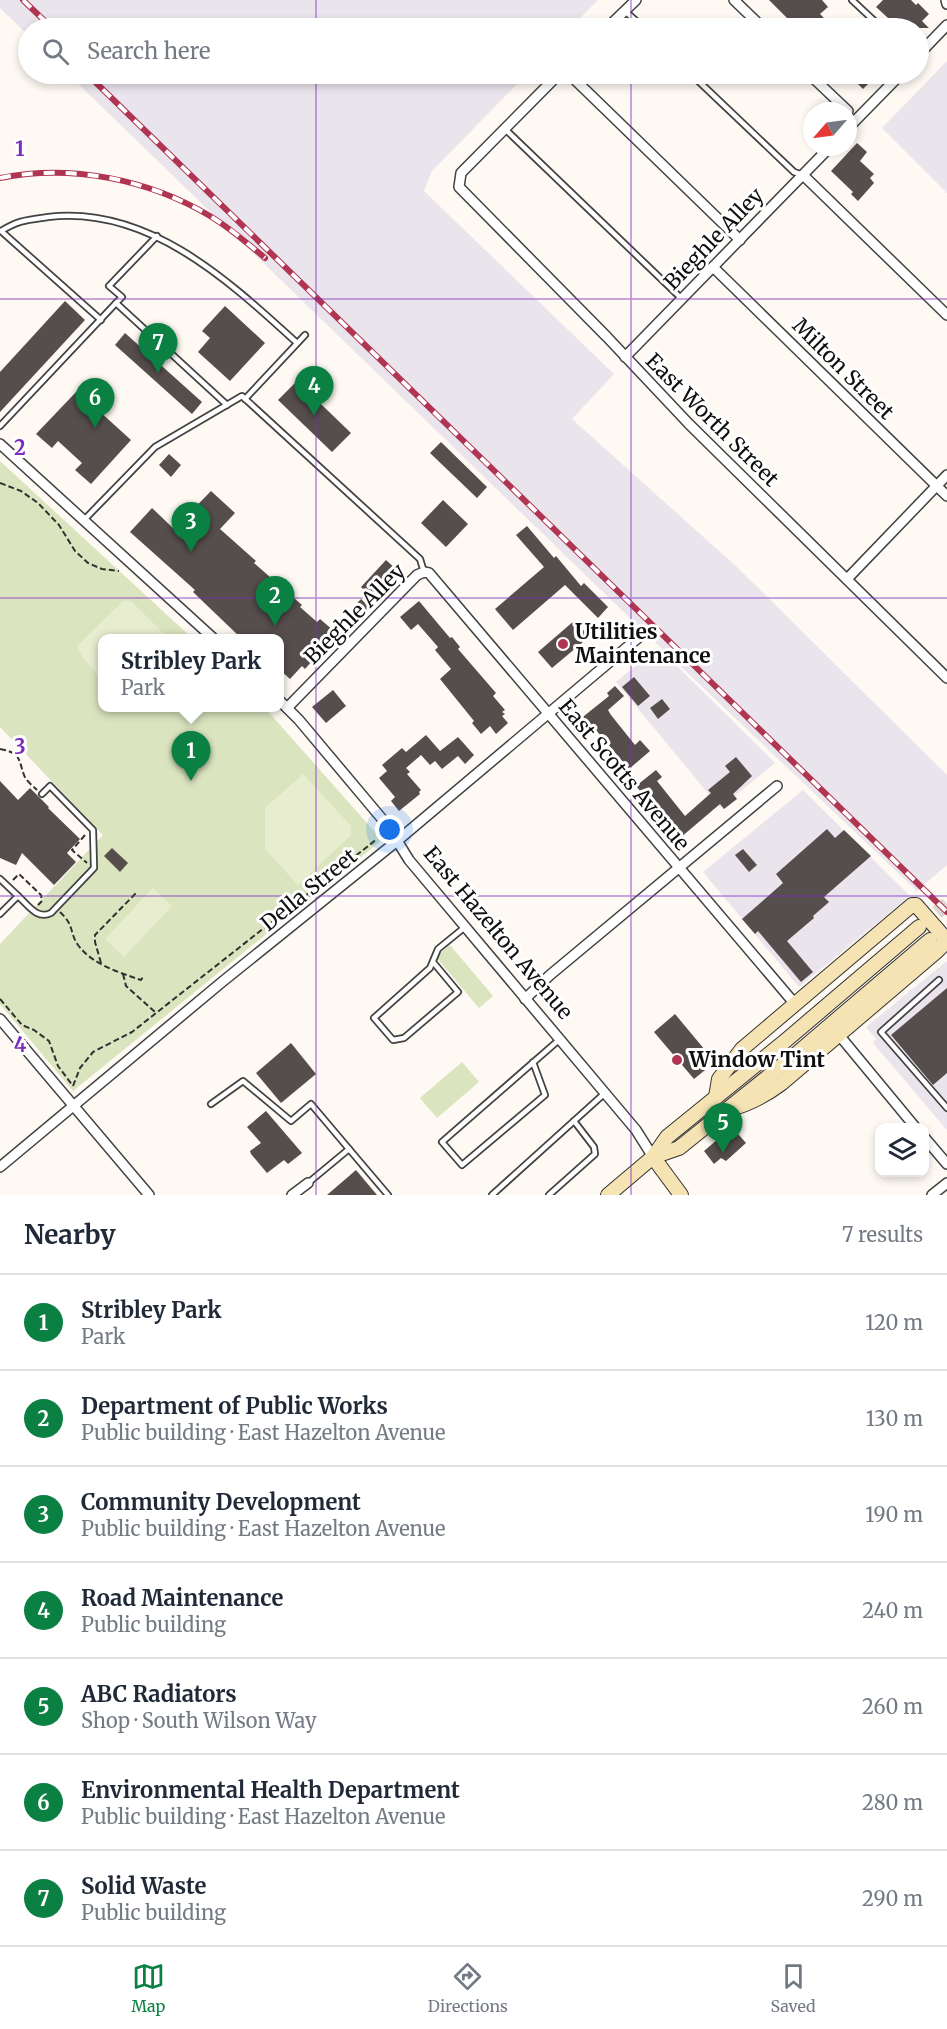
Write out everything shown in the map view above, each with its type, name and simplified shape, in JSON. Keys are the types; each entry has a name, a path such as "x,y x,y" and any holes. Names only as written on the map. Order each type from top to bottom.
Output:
{"main road":[{"path":"716,1096 719,1079 742,1049 912,905 916,905 944,937 944,944 936,952 771,1091 727,1110"},
{"path":"608,1195 653,1157 667,1137 784,1042 919,927"},
{"path":"653,1157 679,1148 795,1055 930,940"},
{"name":"East Hazelton Avenue","path":"653,1157 681,1195"}],"street":[{"path":"618,18 636,0"},
{"path":"734,0 753,18"},
{"path":"929,44 947,25"},
{"path":"504,128 549,84"},
{"path":"579,84 740,240"},
{"path":"820,84 839,102"},
{"path":"857,118 891,84"},
{"name":"East Worth Street","path":"504,128 461,173 459,187 682,417 947,678"},
{"name":"Bieghle Alley","path":"625,357 821,156"},
{"path":"803,175 947,315"},
{"name":"Milton Street","path":"713,267 947,496"},
{"path":"0,444 208,634"},
{"path":"847,579 947,475"},
{"name":"Bieghle Alley","path":"284,703 417,574 424,572"},
{"name":"East Scotts Avenue","path":"424,572 432,575 795,1004"},
{"name":"Della Street","path":"0,1167 222,982 397,841 638,638"},
{"name":"East Hazelton Avenue","path":"284,705 388,826 409,860 636,1130 653,1157"},
{"path":"525,999 550,975 777,786"},
{"path":"0,1019 149,1195"},
{"path":"839,1035 912,1123"},
{"path":"929,1143 947,1164"},
{"path":"292,1195 308,1183"},
{"path":"932,1195 947,1183"}],"lane":[{"path":"852,0 871,18"},
{"path":"625,11 633,18"},
{"path":"702,84 794,172 803,175"},
{"path":"504,128 682,299"},
{"path":"101,320 1,231 18,221 69,214 116,220 157,236 240,291 297,343"},
{"path":"0,426 122,297 109,286 157,236"},
{"path":"116,303 226,405"},
{"path":"245,399 305,335"},
{"path":"84,520 155,447 242,396 420,559 424,572"},
{"path":"0,879 39,915 49,915 93,869 94,833 92,829 50,786 42,794"},
{"path":"0,914 18,896"},
{"path":"433,962 458,992 404,1038 393,1040 374,1018 430,968 438,949 465,927"},
{"path":"939,980 881,1032 947,1106"},
{"path":"533,1062 545,1095 462,1165 442,1142 533,1062 560,1039"},
{"path":"211,1104 243,1081 291,1121 311,1104 388,1195"},
{"path":"492,1195 605,1094"},
{"path":"549,1195 595,1154 594,1147 574,1121"},
{"path":"308,1183 348,1149"}],"path":[{"path":"0,483 21,491 38,503 59,525 75,551 88,563 102,569 119,571"},
{"path":"0,748 13,752 19,758 25,778 42,794"},
{"path":"92,829 72,850 93,869"},
{"path":"0,999 22,1025 34,1030 49,1041 58,1066 73,1086 80,1068 93,1052 126,1036 377,839"},
{"path":"6,876 12,881 19,874 41,895 42,901 35,908"},
{"path":"101,963 95,935 137,892"},
{"path":"56,908 69,921 80,947 94,961 141,980 143,977"},
{"path":"123,974 126,986 156,1013"}],"shaded area":[{"path":"0,0 598,0 580,18 18,18 18,25 0,8"},
{"path":"947,61 947,193 882,128 925,84 929,84 929,80"},
{"path":"78,84 517,84 432,171 424,191 614,374 572,419 738,568 947,775 947,865 917,891 636,624"},
{"path":"658,647 775,763 720,808 616,682"},
{"path":"803,790 910,896 799,987 703,872"},
{"path":"947,961 947,1130 873,1043 876,1039 866,1027"}],"green space":[{"path":"0,461 188,634 98,634 98,712 269,712 382,840 73,1091 0,1004 0,944 103,835 0,727"},
{"path":"123,601 132,602 164,634 98,634 98,676 77,646"},
{"path":"303,774 351,826 351,835 298,885 265,849 265,808"},
{"path":"153,888 172,906 124,957 105,939"},
{"path":"450,945 493,996 479,1008 436,957"},
{"path":"462,1062 479,1082 437,1118 420,1098"}],"building":[{"path":"769,0 822,0 828,7 820,14 824,18 787,18"},
{"path":"883,0 911,0 916,5 918,3 929,14 925,18 888,18 876,7"},
{"path":"858,84 868,84 863,89"},
{"path":"857,143 867,152 860,161 874,174 870,178 874,183 858,201 851,194 853,192 831,171 845,156 857,156"},
{"path":"65,301 85,320 0,412 0,372"},
{"path":"225,306 265,343 230,381 198,352 210,338 202,331"},
{"path":"125,333 202,402 192,414 115,345"},
{"path":"297,381 351,433 332,452 278,400"},
{"path":"77,391 131,440 91,484 75,470 82,463 58,441 52,448 36,434"},
{"path":"441,442 487,487 477,498 430,453"},
{"path":"169,454 181,465 171,477 159,465"},
{"path":"211,491 235,513 220,529 256,561 254,563 302,605 300,607 317,622 320,619 334,631 319,647 322,650 305,669 302,666 290,679 284,674 284,634 237,634 193,592 195,590 130,532 152,508 174,529"},
{"path":"443,500 468,524 446,547 421,523"},
{"path":"527,526 581,586 584,583 608,607 598,618 565,585 513,630 495,609 544,567 516,535"},
{"path":"386,560 398,571 372,598 361,587"},
{"path":"361,599 370,608 348,631 339,622"},
{"path":"419,601 450,638 452,637 460,647 458,649 496,693 493,696 505,710 502,716 508,723 496,734 490,726 481,734 472,723 474,721 440,679 451,669 435,650 438,647 418,624 411,630 400,617"},
{"name":"Utilities Maintenance","path":"575,620 589,637 552,668 538,652"},
{"path":"634,677 650,696 638,706 622,687"},
{"path":"615,686 624,696 608,710 635,745 640,740 650,751 629,769 595,729 590,733 579,720 609,696 607,693"},
{"path":"333,690 346,706 326,723 312,707"},
{"path":"662,699 670,709 658,719 650,708"},
{"path":"426,735 440,751 458,737 474,755 465,764 458,756 442,769 435,761 430,765 421,755 406,768 410,772 407,774 421,790 420,794 399,811 391,801 395,797 379,778 387,771 382,765 402,748 406,752"},
{"path":"736,757 752,776 733,794 737,799 724,809 720,804 680,838 636,786 656,770 662,777 657,781 685,816 711,793 708,790 730,772 725,766"},
{"path":"0,781 18,800 30,788 80,839 67,853 76,862 54,885 22,853 16,865 0,858"},
{"path":"827,829 835,838 844,830 871,856 824,897 829,902 787,941 813,972 801,982 758,931 755,934 742,919 783,883 776,874"},
{"path":"112,848 128,863 120,872 104,856"},
{"path":"743,849 757,865 749,872 735,855"},
{"path":"947,988 947,1073 933,1085 891,1035"},
{"path":"675,1014 715,1062 694,1079 654,1032"},
{"path":"291,1043 316,1074 281,1103 256,1073"},
{"path":"266,1111 302,1153 288,1164 284,1160 267,1173 251,1154 250,1151 261,1143 247,1127"},
{"path":"732,1127 746,1143 726,1161 721,1158 714,1164 704,1151"},
{"path":"356,1170 377,1195 327,1195"}],"tunnel":[{"path":"921,926 947,904"}],"railway":[{"path":"23,0 42,18"},
{"path":"97,84 947,912"},
{"path":"0,178 27,174 81,174 135,184 161,192 210,216 265,258"}],"place":[{"name":"Solid Waste","path":"158,373"},
{"name":"Road Maintenance","path":"314,416"},
{"name":"Environmental Health Department","path":"95,428"},
{"name":"Community Development","path":"191,552"},
{"name":"Department of Public Works","path":"275,626"},
{"name":"Utilities Maintenance","path":"563,644"},
{"name":"Stribley Park","path":"191,781"},
{"name":"Window Tint","path":"677,1060"},
{"name":"ABC Radiators","path":"723,1153"}]}
